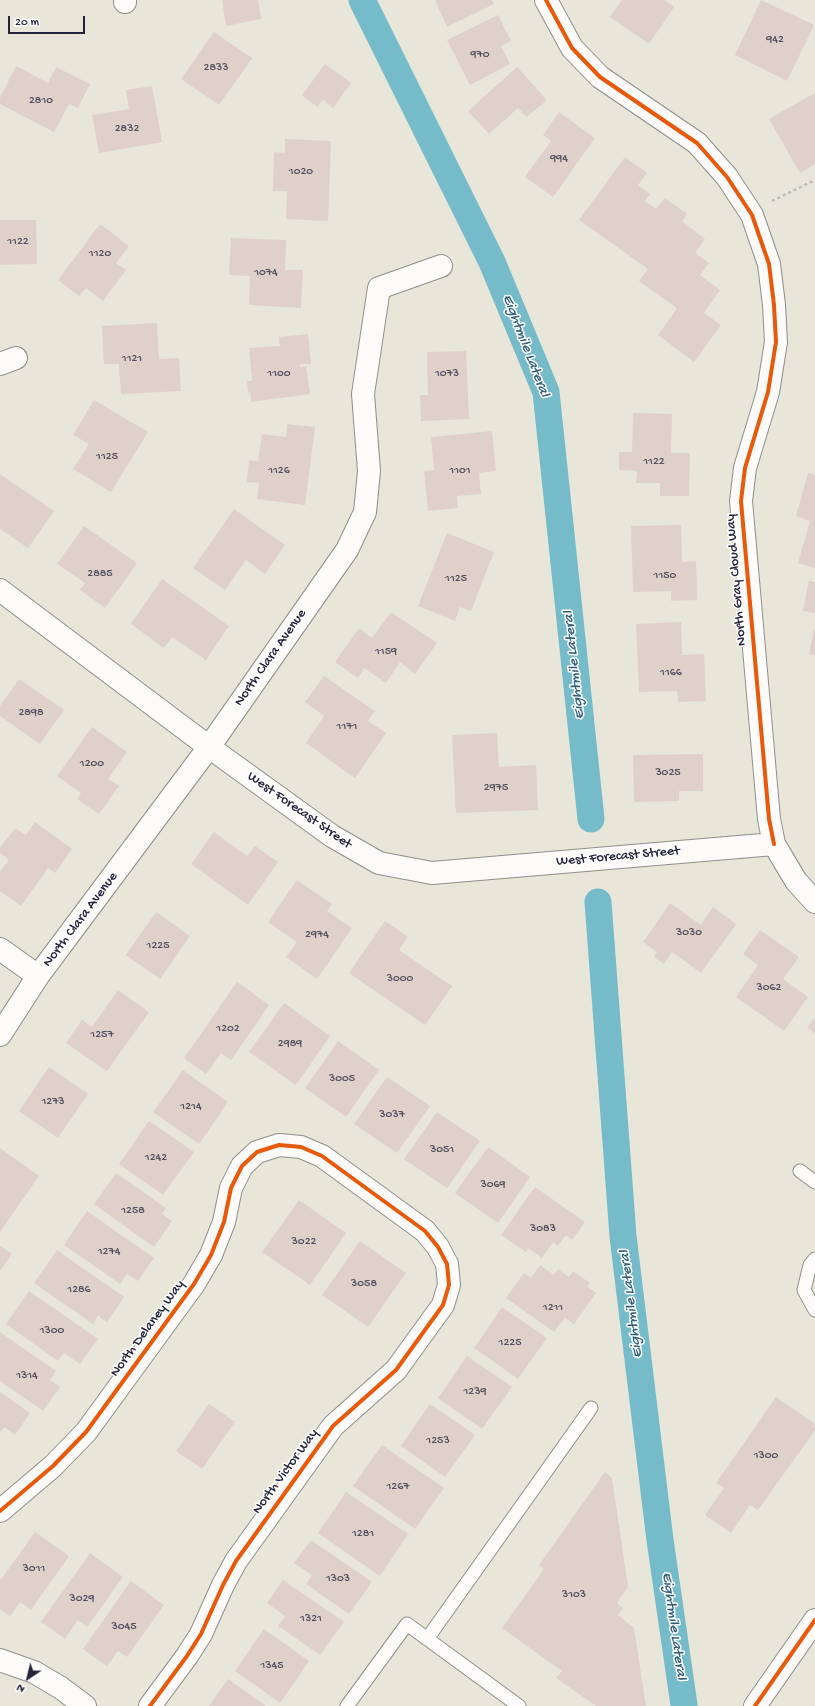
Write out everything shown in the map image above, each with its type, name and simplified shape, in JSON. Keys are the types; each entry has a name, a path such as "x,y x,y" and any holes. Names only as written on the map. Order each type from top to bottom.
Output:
{"street":[{"name":"North Gray Cloud Way","path":"546,0 572,48 600,77 696,143 727,177 752,215 769,264 774,305 776,342 768,392 745,468 741,501 768,819 774,844"},
{"name":"North Clara Avenue","path":"0,1035 38,976 209,747 347,550 365,512 369,471 363,394 379,288 441,266"},
{"name":"West Forecast Street","path":"0,590 209,747 332,836 379,863 432,873 774,844"},
{"path":"774,844 796,881 815,902"},
{"path":"0,949 38,976"},
{"name":"North Victor Way","path":"150,1706 187,1656 201,1634 223,1585 236,1561 333,1426 396,1370 443,1305 448,1284 447,1264 438,1247 425,1231 322,1156 301,1147 279,1145"},
{"name":"North Delaney Way","path":"0,1511 53,1466 86,1432 198,1278 211,1255 224,1222 231,1188 242,1166 257,1152 279,1145"},
{"path":"755,1706 815,1620"},
{"path":"0,1660 34,1672 61,1688 85,1706"}],"lane":[{"path":"800,1171 815,1182"},
{"path":"815,1259 810,1265 804,1290 815,1310"},
{"path":"427,1639 591,1408"},
{"path":"347,1706 407,1624 519,1706"}],"path":[{"path":"770,203 815,180"}],"building":[{"path":"222,0 258,0 261,19 226,26"},
{"path":"435,0 492,0 494,4 447,27"},
{"path":"622,0 665,0 674,7 649,44 610,17"},
{"path":"761,0 814,25 787,81 735,55"},
{"path":"498,15 511,41 501,46 510,64 470,85 447,40"},
{"path":"214,32 252,58 219,105 181,79"},
{"path":"325,64 351,83 333,108 323,100 317,107 302,95"},
{"path":"16,66 48,83 56,67 90,84 78,108 69,104 54,132 0,104 0,98"},
{"path":"517,67 547,100 527,117 518,108 489,134 468,111"},
{"path":"152,86 162,142 99,153 92,115 129,109 126,90"},
{"path":"815,93 815,164 800,173 769,119"},
{"path":"559,112 595,138 553,197 525,177 551,141 543,135"},
{"path":"285,139 331,141 328,221 286,219 287,191 273,191 274,152 285,153"},
{"path":"625,157 647,173 638,185 650,194 645,201 656,209 665,198 687,214 682,221 705,239 695,253 709,263 700,275 720,290 704,313 721,325 694,362 658,335 677,308 639,281 648,269 579,220"},
{"path":"0,220 36,220 37,264 0,265"},
{"path":"100,224 129,246 116,263 126,270 103,301 86,288 79,296 58,280"},
{"path":"231,238 286,240 285,270 303,270 301,308 249,305 250,276 229,275"},
{"path":"157,323 159,359 179,358 181,391 121,394 119,364 104,364 102,326"},
{"path":"308,334 311,364 300,364 300,367 306,366 310,394 251,402 250,392 248,393 247,381 252,381 249,348 280,346 279,337"},
{"path":"466,351 469,419 421,421 420,395 428,395 427,352"},
{"path":"94,400 148,432 111,492 73,469 89,444 73,435"},
{"path":"633,413 672,414 671,453 690,453 689,496 660,496 660,483 636,483 637,471 619,470 619,452 632,452"},
{"path":"287,424 315,427 305,505 257,499 259,483 247,482 249,460 258,461 262,434 286,437"},
{"path":"492,431 496,471 479,473 481,494 457,496 458,508 428,511 424,471 434,470 431,437"},
{"path":"808,473 815,475 815,568 798,563 810,521 796,516"},
{"path":"0,474 54,511 28,548 0,529"},
{"path":"234,509 285,545 265,574 246,560 225,590 193,568"},
{"path":"681,525 682,562 696,561 697,600 671,601 671,591 633,592 631,526"},
{"path":"84,526 137,563 105,608 80,590 85,583 57,564"},
{"path":"447,533 494,552 471,611 460,607 455,621 418,606"},
{"path":"162,579 229,626 206,660 172,637 164,648 131,624"},
{"path":"809,581 815,582 815,613 803,611"},
{"path":"391,612 437,643 415,674 400,662 386,683 364,668 358,678 335,662 359,628 372,638"},
{"path":"681,622 682,655 704,654 706,701 678,702 677,691 639,692 636,624"},
{"path":"815,629 815,655 809,654"},
{"path":"324,676 375,711 368,721 386,733 355,778 306,743 324,716 305,702"},
{"path":"19,679 64,710 40,744 0,716 0,706"},
{"path":"92,727 127,752 108,779 119,786 99,814 77,799 81,793 57,776"},
{"path":"497,733 499,767 536,765 538,810 456,813 452,735"},
{"path":"703,754 703,791 679,791 679,801 634,802 633,755"},
{"path":"35,822 72,849 55,873 48,868 21,906 0,891 0,872 9,860 0,853 0,848 15,828 26,835"},
{"path":"214,832 247,856 255,846 278,862 248,905 191,864"},
{"path":"297,880 332,904 327,911 352,928 317,979 286,957 297,942 268,922"},
{"path":"670,903 701,925 713,907 736,924 701,973 672,952 664,964 654,957 657,952 643,942"},
{"path":"156,912 190,936 160,979 126,955"},
{"path":"385,921 408,937 399,950 452,986 425,1025 349,973"},
{"path":"760,930 799,957 783,979 808,997 784,1031 736,997 758,965 743,954"},
{"path":"237,982 269,1005 231,1060 221,1053 206,1074 184,1058"},
{"path":"118,990 149,1012 107,1071 66,1043 82,1020 92,1027"},
{"path":"284,1003 330,1036 296,1085 249,1052"},
{"path":"815,1017 815,1033 807,1028"},
{"path":"338,1041 379,1070 346,1117 305,1088"},
{"path":"49,1067 88,1094 58,1138 19,1111"},
{"path":"183,1070 228,1102 199,1144 153,1112"},
{"path":"387,1077 430,1106 397,1153 354,1124"},
{"path":"437,1112 480,1141 447,1188 404,1159"},
{"path":"149,1121 194,1152 163,1195 119,1164"},
{"path":"488,1147 530,1177 498,1223 455,1193"},
{"path":"0,1148 39,1176 0,1232"},
{"path":"116,1173 166,1208 162,1214 172,1221 154,1247 94,1204"},
{"path":"535,1187 585,1222 572,1240 566,1235 558,1246 553,1242 542,1258 528,1248 526,1252 501,1235"},
{"path":"299,1200 346,1233 310,1285 262,1252"},
{"path":"87,1211 154,1258 138,1281 127,1274 120,1284 64,1245"},
{"path":"360,1241 406,1273 368,1327 322,1295"},
{"path":"0,1246 12,1254 0,1271"},
{"path":"57,1250 124,1297 107,1322 98,1316 93,1324 34,1283"},
{"path":"540,1265 554,1275 558,1269 569,1277 573,1271 590,1283 587,1286 596,1293 574,1324 565,1318 554,1332 506,1298 524,1273 531,1278"},
{"path":"29,1291 98,1339 80,1364 64,1353 58,1361 6,1324"},
{"path":"502,1307 547,1338 518,1379 474,1348"},
{"path":"0,1332 56,1371 50,1380 60,1387 43,1411 0,1381"},
{"path":"467,1356 512,1387 482,1429 438,1398"},
{"path":"0,1392 30,1413 15,1435 4,1427 0,1433"},
{"path":"776,1397 815,1424 815,1430 758,1510 750,1505 731,1533 705,1515 724,1488 716,1483"},
{"path":"209,1404 235,1422 202,1469 176,1451"},
{"path":"430,1404 475,1435 445,1477 401,1446"},
{"path":"382,1445 444,1488 415,1529 353,1486"},
{"path":"605,1472 612,1478 628,1587 617,1603 623,1608 618,1615 634,1628 646,1706 596,1706 556,1678 562,1671 502,1628 544,1569 539,1565"},
{"path":"346,1492 408,1534 380,1576 318,1533"},
{"path":"35,1532 69,1556 31,1610 20,1602 10,1616 0,1609 0,1581"},
{"path":"311,1540 372,1582 349,1614 306,1584 312,1575 294,1563"},
{"path":"90,1553 123,1577 87,1627 78,1620 65,1639 41,1622"},
{"path":"283,1580 344,1622 320,1655 278,1626 285,1616 267,1603"},
{"path":"131,1581 164,1605 127,1657 118,1651 107,1666 83,1649"},
{"path":"264,1629 309,1661 280,1703 235,1671"},
{"path":"228,1679 266,1706 209,1706"}],"waterway":[{"name":"Eightmile Lateral","path":"362,0 492,262 546,392 591,819"},
{"name":"Eightmile Lateral","path":"598,902 623,1236 660,1540 684,1705"}],"cycle path":[{"path":"546,0 572,48 600,77 697,143 727,177 752,215 769,264 774,305 776,342 768,392 745,468 741,501 769,819 774,844"},
{"path":"0,1511 53,1466 86,1432 194,1284 211,1255 224,1222 231,1188 242,1166 257,1152 279,1145 301,1147 322,1156 425,1231 438,1247 447,1264 449,1285 443,1305 396,1370 333,1426 236,1561 223,1585 201,1634 187,1656 150,1706"},
{"path":"755,1706 815,1620"}]}
